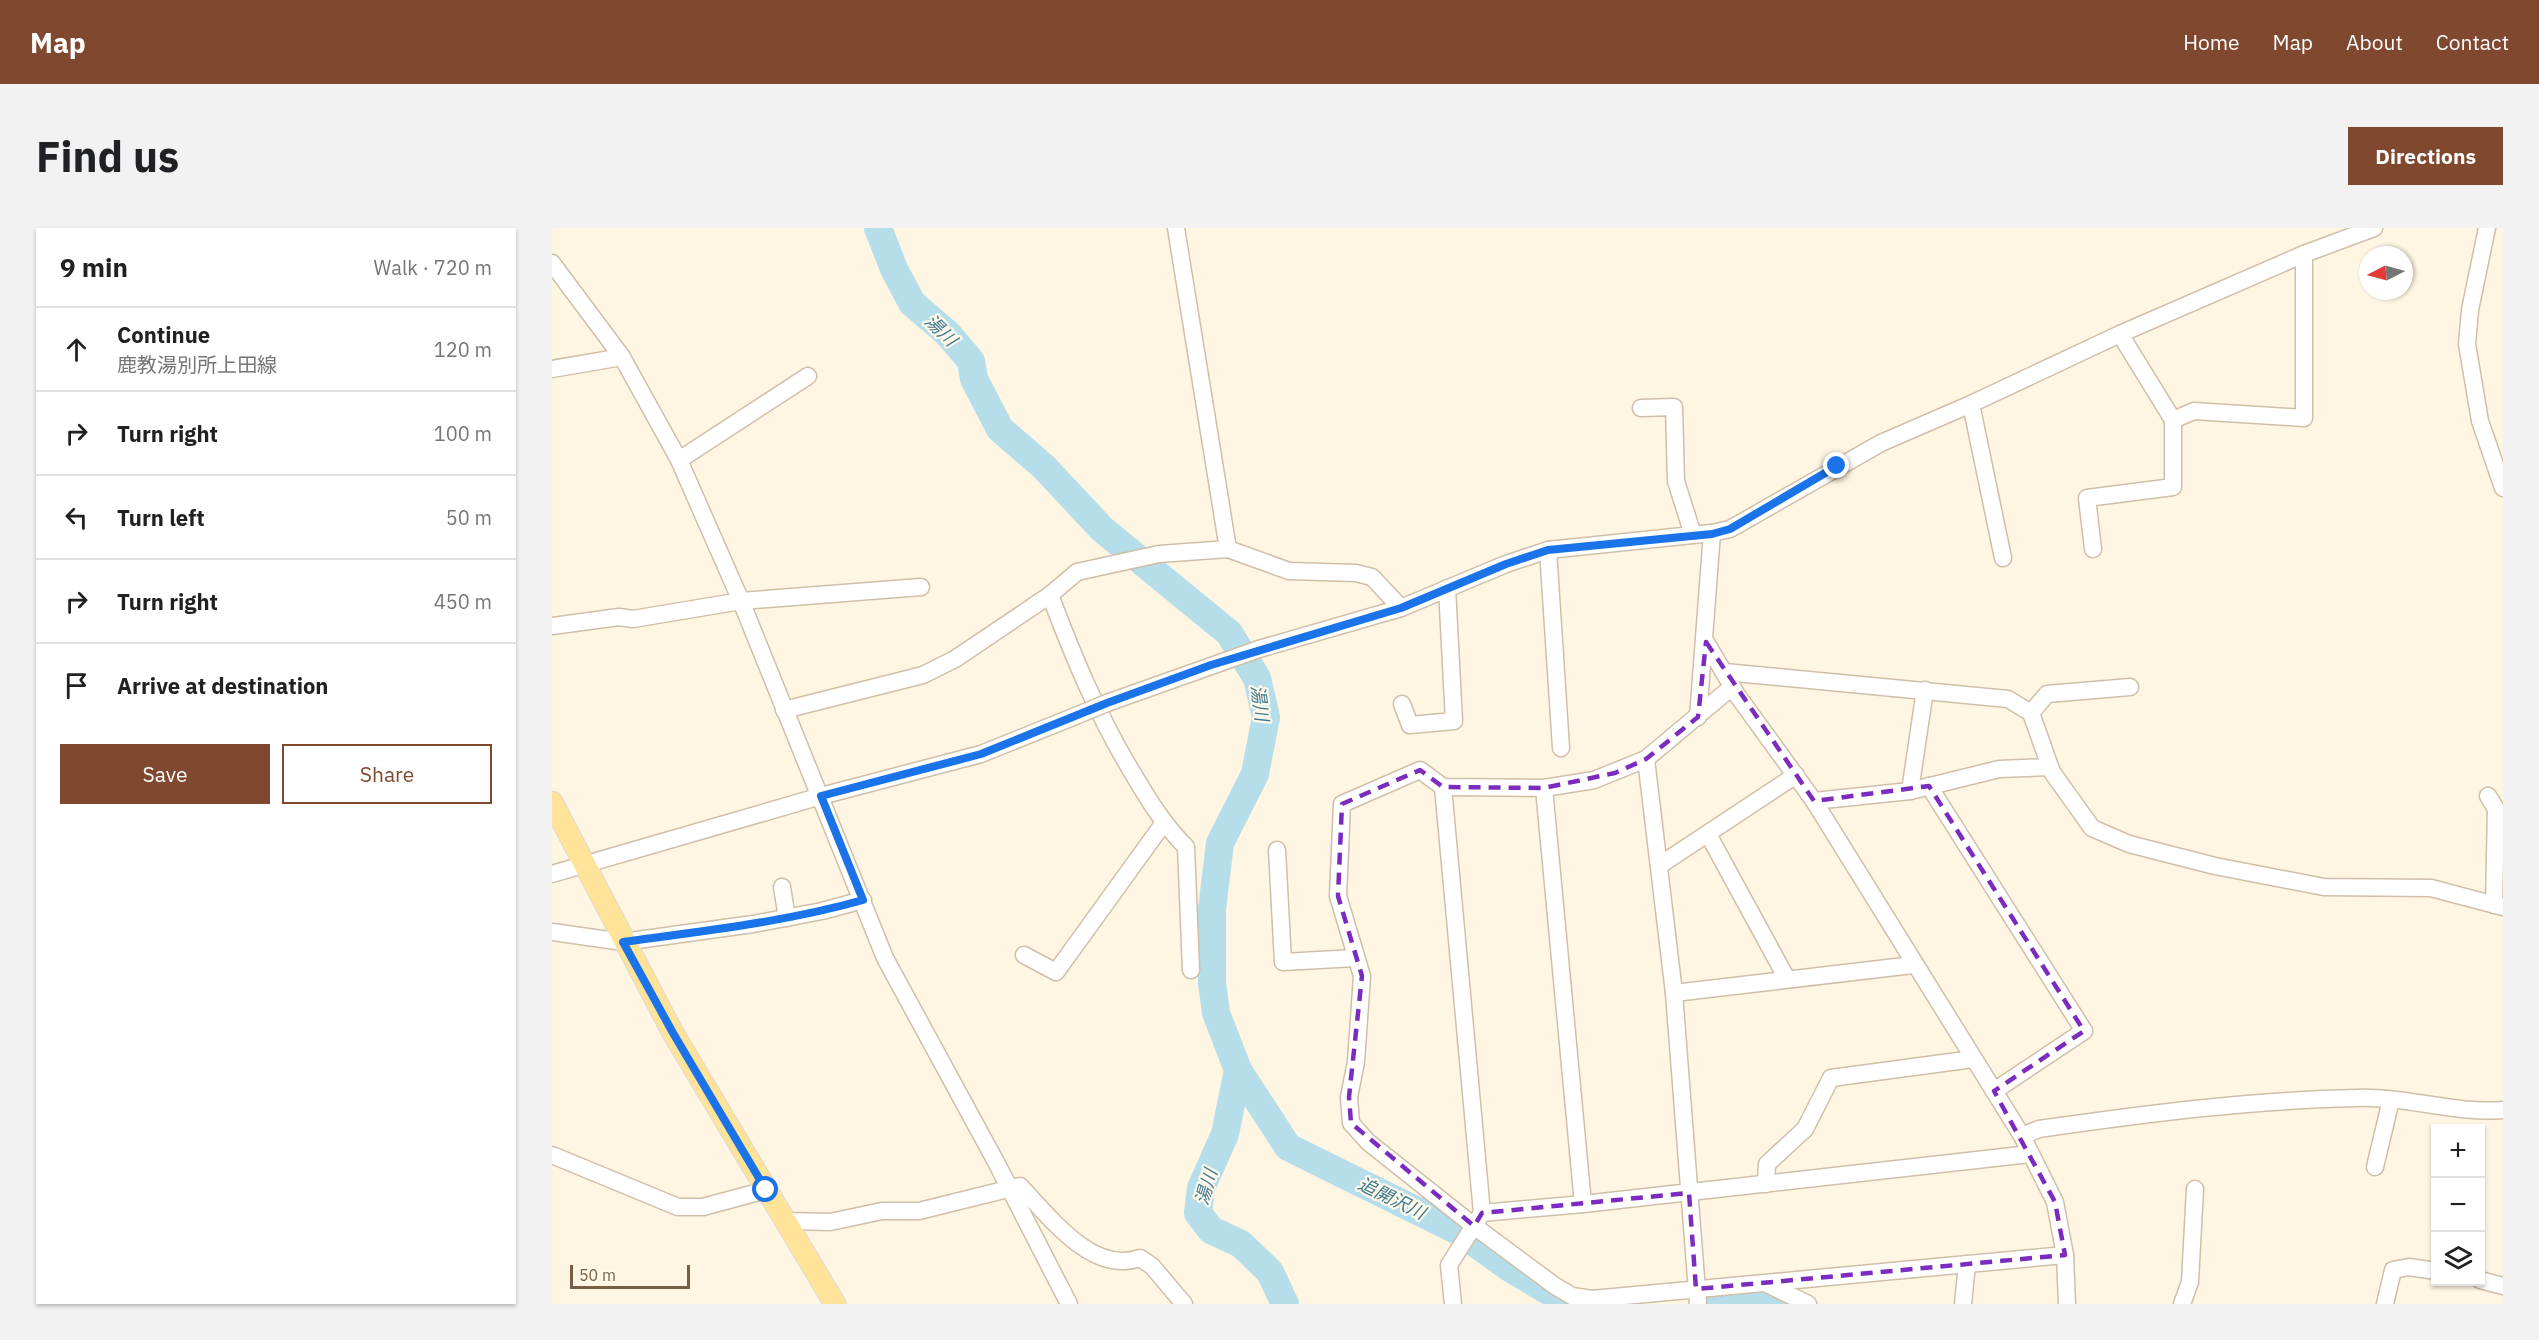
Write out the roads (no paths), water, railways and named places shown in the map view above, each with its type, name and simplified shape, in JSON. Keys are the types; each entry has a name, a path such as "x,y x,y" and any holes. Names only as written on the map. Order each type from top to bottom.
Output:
{"main road":[{"path":"552,802 623,942 673,1033 835,1304"}],"street":[{"path":"1176,228 1189,292 1228,549"},
{"path":"552,874 821,796 981,754 1107,703 1211,665 1258,649 1401,608 1506,564 1548,550 1712,534 1744,523 1881,443 1971,404 2120,334 2304,254 2374,228"},
{"path":"2487,228 2470,310 2467,344 2480,421 2503,488"},
{"path":"2173,420 2194,411 2304,418 2304,254"},
{"path":"552,264 622,357 679,460 741,601 885,958 1069,1304"},
{"path":"2093,549 2087,498 2173,487 2173,420 2120,334"},
{"path":"552,369 622,357"},
{"path":"679,460 808,376"},
{"path":"1971,404 2003,558"},
{"path":"1641,408 1674,407 1676,481 1693,535"},
{"path":"1698,717 1701,665 1706,642 1712,534"},
{"path":"784,711 923,675 955,659 1050,595 1077,572 1159,554 1228,549 1289,571 1356,573 1372,577 1401,608"},
{"path":"1548,550 1561,748"},
{"path":"552,626 619,617 633,619 741,601 921,587"},
{"path":"1402,704 1410,725 1454,722 1448,588"},
{"path":"1050,595 1081,677 1103,724 1163,825 1186,847 1191,970"},
{"path":"1706,642 1732,687 1814,801 1913,965 2022,1136 2055,1202 2065,1255 2067,1304"},
{"path":"1725,672 2008,699 2031,713 2050,767 2092,828 2129,844 2215,866 2324,887 2431,888 2499,906 2496,809 2488,796"},
{"path":"1732,687 1646,759 1615,773 1544,788 1443,787 1420,770 1342,804 1338,896 1362,975 1356,1062 1349,1097 1351,1123 1368,1142 1472,1228 1572,1296 1592,1299 1697,1295 1766,1284 2065,1255"},
{"path":"2031,713 2047,694 2130,687"},
{"path":"1910,791 1925,690"},
{"path":"1646,759 1674,993 1697,1295"},
{"path":"1814,801 1910,791 1999,768 2050,767"},
{"path":"1660,865 1796,775"},
{"path":"1929,786 2084,1031 1994,1091"},
{"path":"1443,787 1472,1228 1449,1265 1453,1304"},
{"path":"1544,788 1583,1204"},
{"path":"1024,955 1056,972 1163,825"},
{"path":"1708,834 1787,979"},
{"path":"1277,850 1283,962 1355,958"},
{"path":"782,887 787,918"},
{"path":"552,933 623,942 787,918 863,900"},
{"path":"1674,993 1913,965"},
{"path":"1766,1184 1767,1164 1805,1129 1831,1078 1973,1059"},
{"path":"2022,1136 2038,1129 2158,1112 2359,1098 2391,1100 2481,1120 2503,1110"},
{"path":"2375,1167 2391,1100"},
{"path":"1472,1228 1583,1204 2030,1154"},
{"path":"552,1155 678,1207 703,1207 766,1190"},
{"path":"784,1221 830,1222 882,1211 919,1211 1020,1186 1063,1231 1102,1258 1127,1262 1140,1258 1152,1266 1184,1304"},
{"path":"2182,1304 2190,1282 2195,1189"},
{"path":"1963,1304 1967,1264"},
{"path":"2385,1304 2393,1270 2409,1267 2431,1270"},
{"path":"2485,1281 2503,1286"},
{"path":"1766,1284 1808,1304"}],"waterway":[{"name":"湯川","path":"878,228 894,269 912,303 948,334 971,361 974,379 1000,429 1044,467 1102,529 1229,633 1257,678 1266,717 1255,774 1220,843 1212,909 1212,983 1216,1013 1238,1070 1288,1147 1458,1231 1510,1268 1570,1304"},
{"name":"湯川","path":"1238,1070 1225,1134 1201,1188 1198,1213 1211,1230 1241,1244 1270,1272 1285,1304"},
{"name":"追開沢川","path":"1714,1304 1742,1299 1779,1304"}]}
